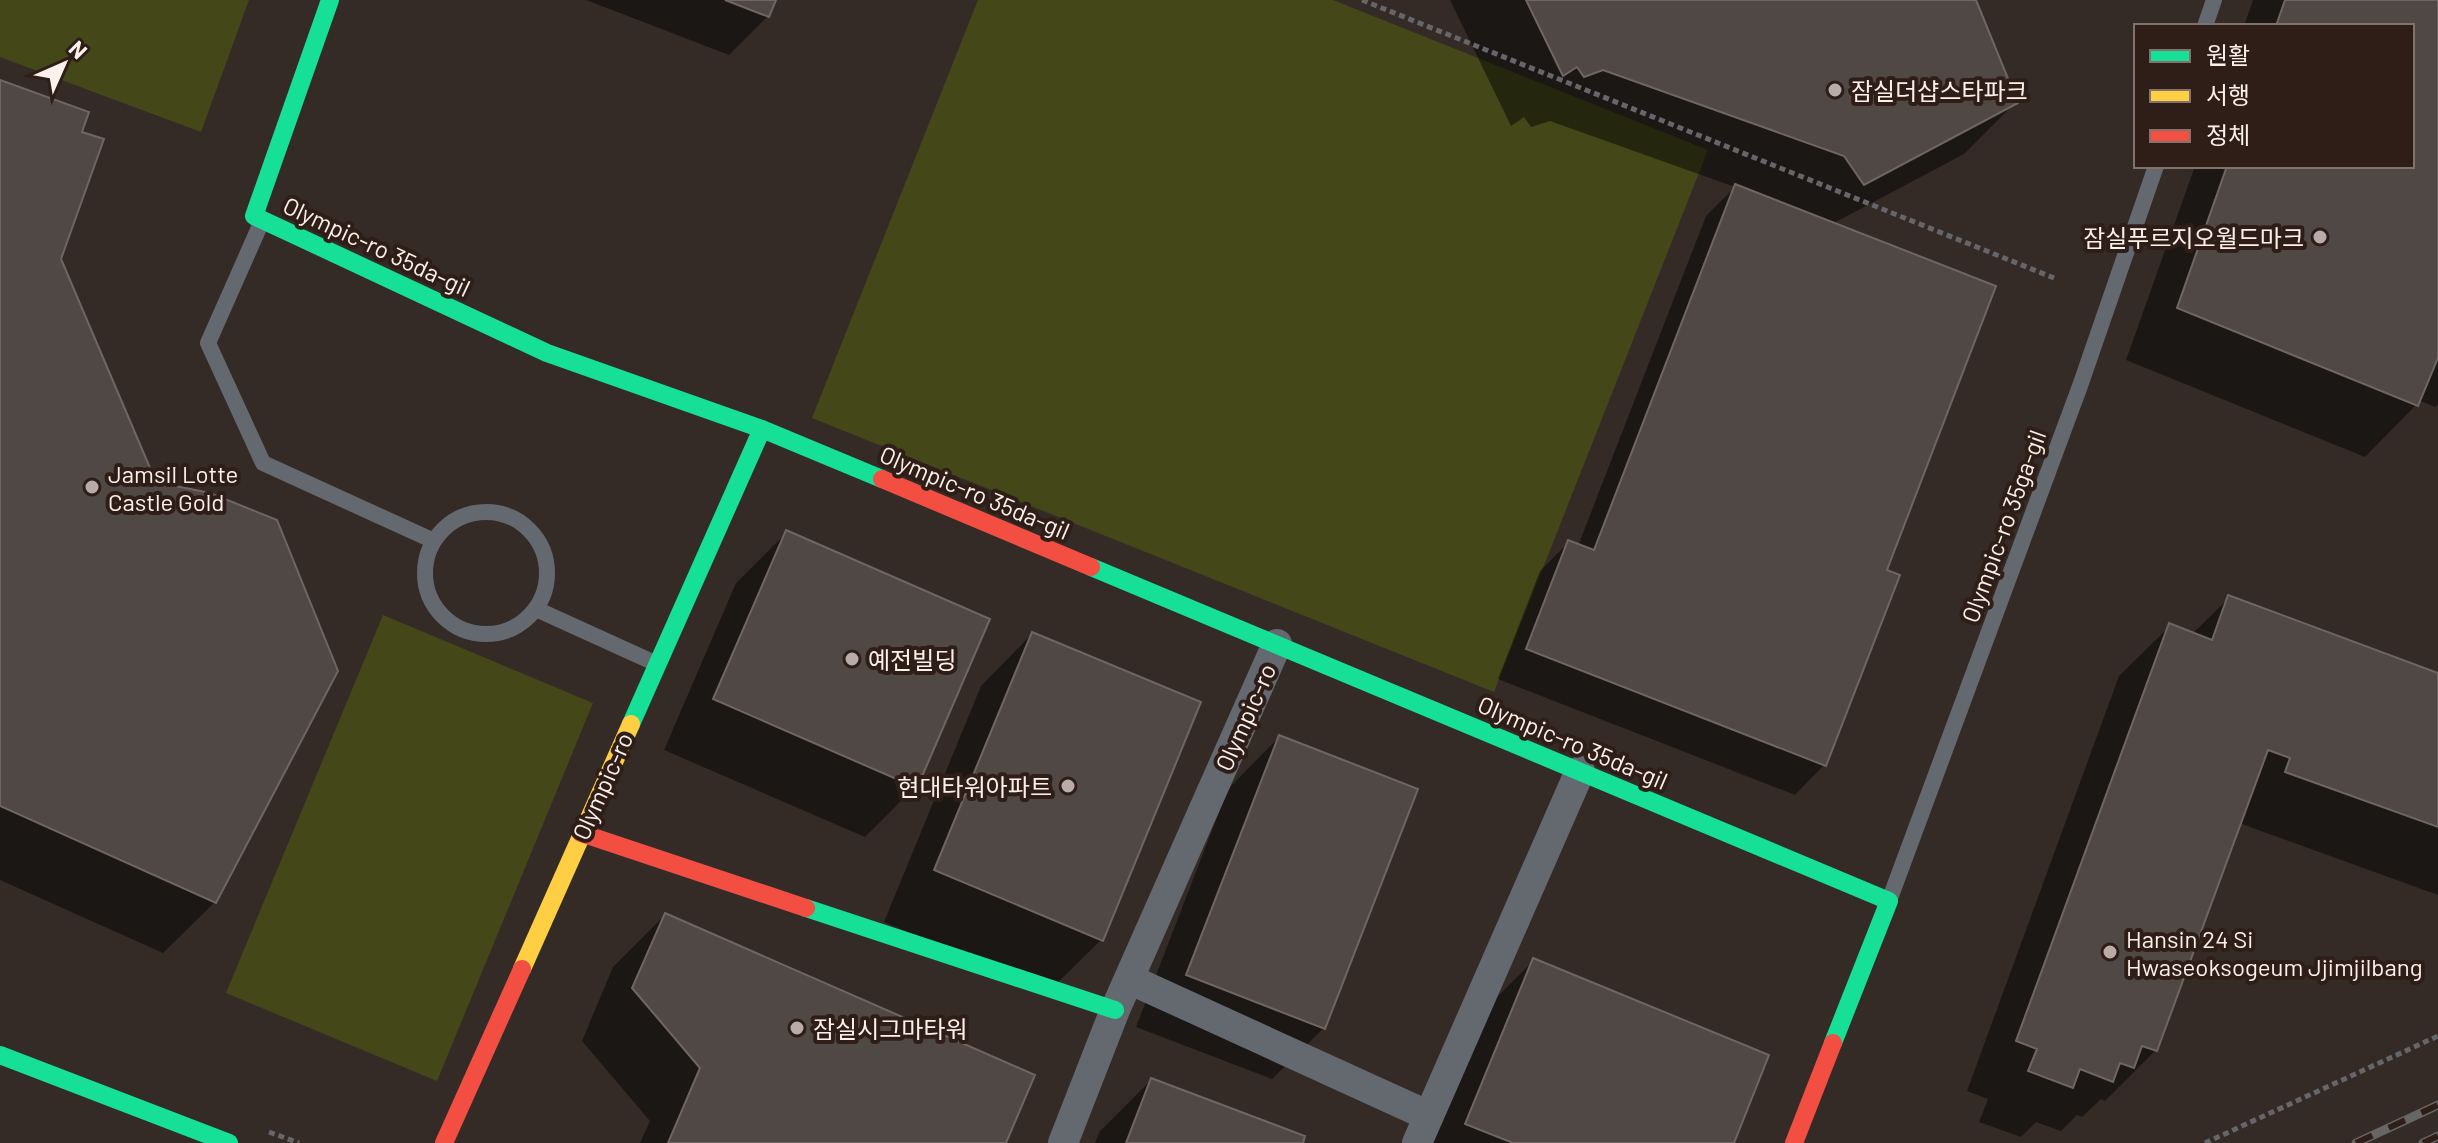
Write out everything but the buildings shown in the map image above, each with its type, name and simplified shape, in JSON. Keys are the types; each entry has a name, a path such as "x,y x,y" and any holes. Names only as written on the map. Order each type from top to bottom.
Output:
{"street":[{"name":"Olympic-ro 35da-gil","path":"330,0 254,216 547,353 762,429 1889,901"},
{"name":"Olympic-ro","path":"444,1143 762,429"},
{"name":"Olympic-ro","path":"1063,1143 1115,1010 1277,644"},
{"path":"1129,979 1423,1130 1580,771"},
{"path":"581,833 1115,1010"},
{"path":"1794,1143 1889,901"},
{"path":"0,1055 229,1143"}],"lane":[{"path":"2206,24 2214,0"},
{"name":"Olympic-ro 35ga-gil","path":"1889,901 2080,386 2155,168"},
{"path":"263,220 208,343 263,463 434,541"},
{"path":"482,512 502,514 519,522 534,536 543,553 547,572 544,591 536,609 522,623 503,632 482,634 462,630 445,618 432,601 425,582 426,560 434,541 446,526 463,516 482,512"},
{"path":"536,609 657,664"}],"path":[{"path":"1362,0 2054,278"},
{"path":"2205,1143 2438,1036"}],"green space":[{"path":"0,0 249,0 201,132 0,57"},
{"path":"978,0 1333,0 1708,150 1494,692 812,418"},
{"path":"383,615 593,703 437,1081 226,993"}],"railway":[{"path":"2356,1143 2438,1105"},
{"path":"2423,1143 2438,1136"}],"traffic: fast":[{"path":"330,0 254,216 547,353 762,429 882,479"},
{"path":"631,724 762,429"},
{"path":"1091,567 1889,901 1833,1043"},
{"path":"806,908 1115,1010"},
{"path":"0,1055 229,1143"}],"traffic: slow":[{"path":"522,969 631,724"}],"traffic: jam":[{"path":"882,479 1091,567"},
{"path":"581,833 806,908"},
{"path":"444,1143 522,969"},
{"path":"1794,1143 1833,1043"}],"place":[{"name":"잠실더샵스타파크","path":"1835,90"},
{"name":"잠실푸르지오월드마크","path":"2320,237"},
{"name":"Jamsil Lotte Castle Gold","path":"92,487"},
{"name":"예전빌딩","path":"852,659"},
{"name":"현대타워아파트","path":"1068,786"},
{"name":"Hansin 24 Si Hwaseoksogeum Jjimjilbang","path":"2110,952"},
{"name":"잠실시그마타워","path":"797,1028"}]}
